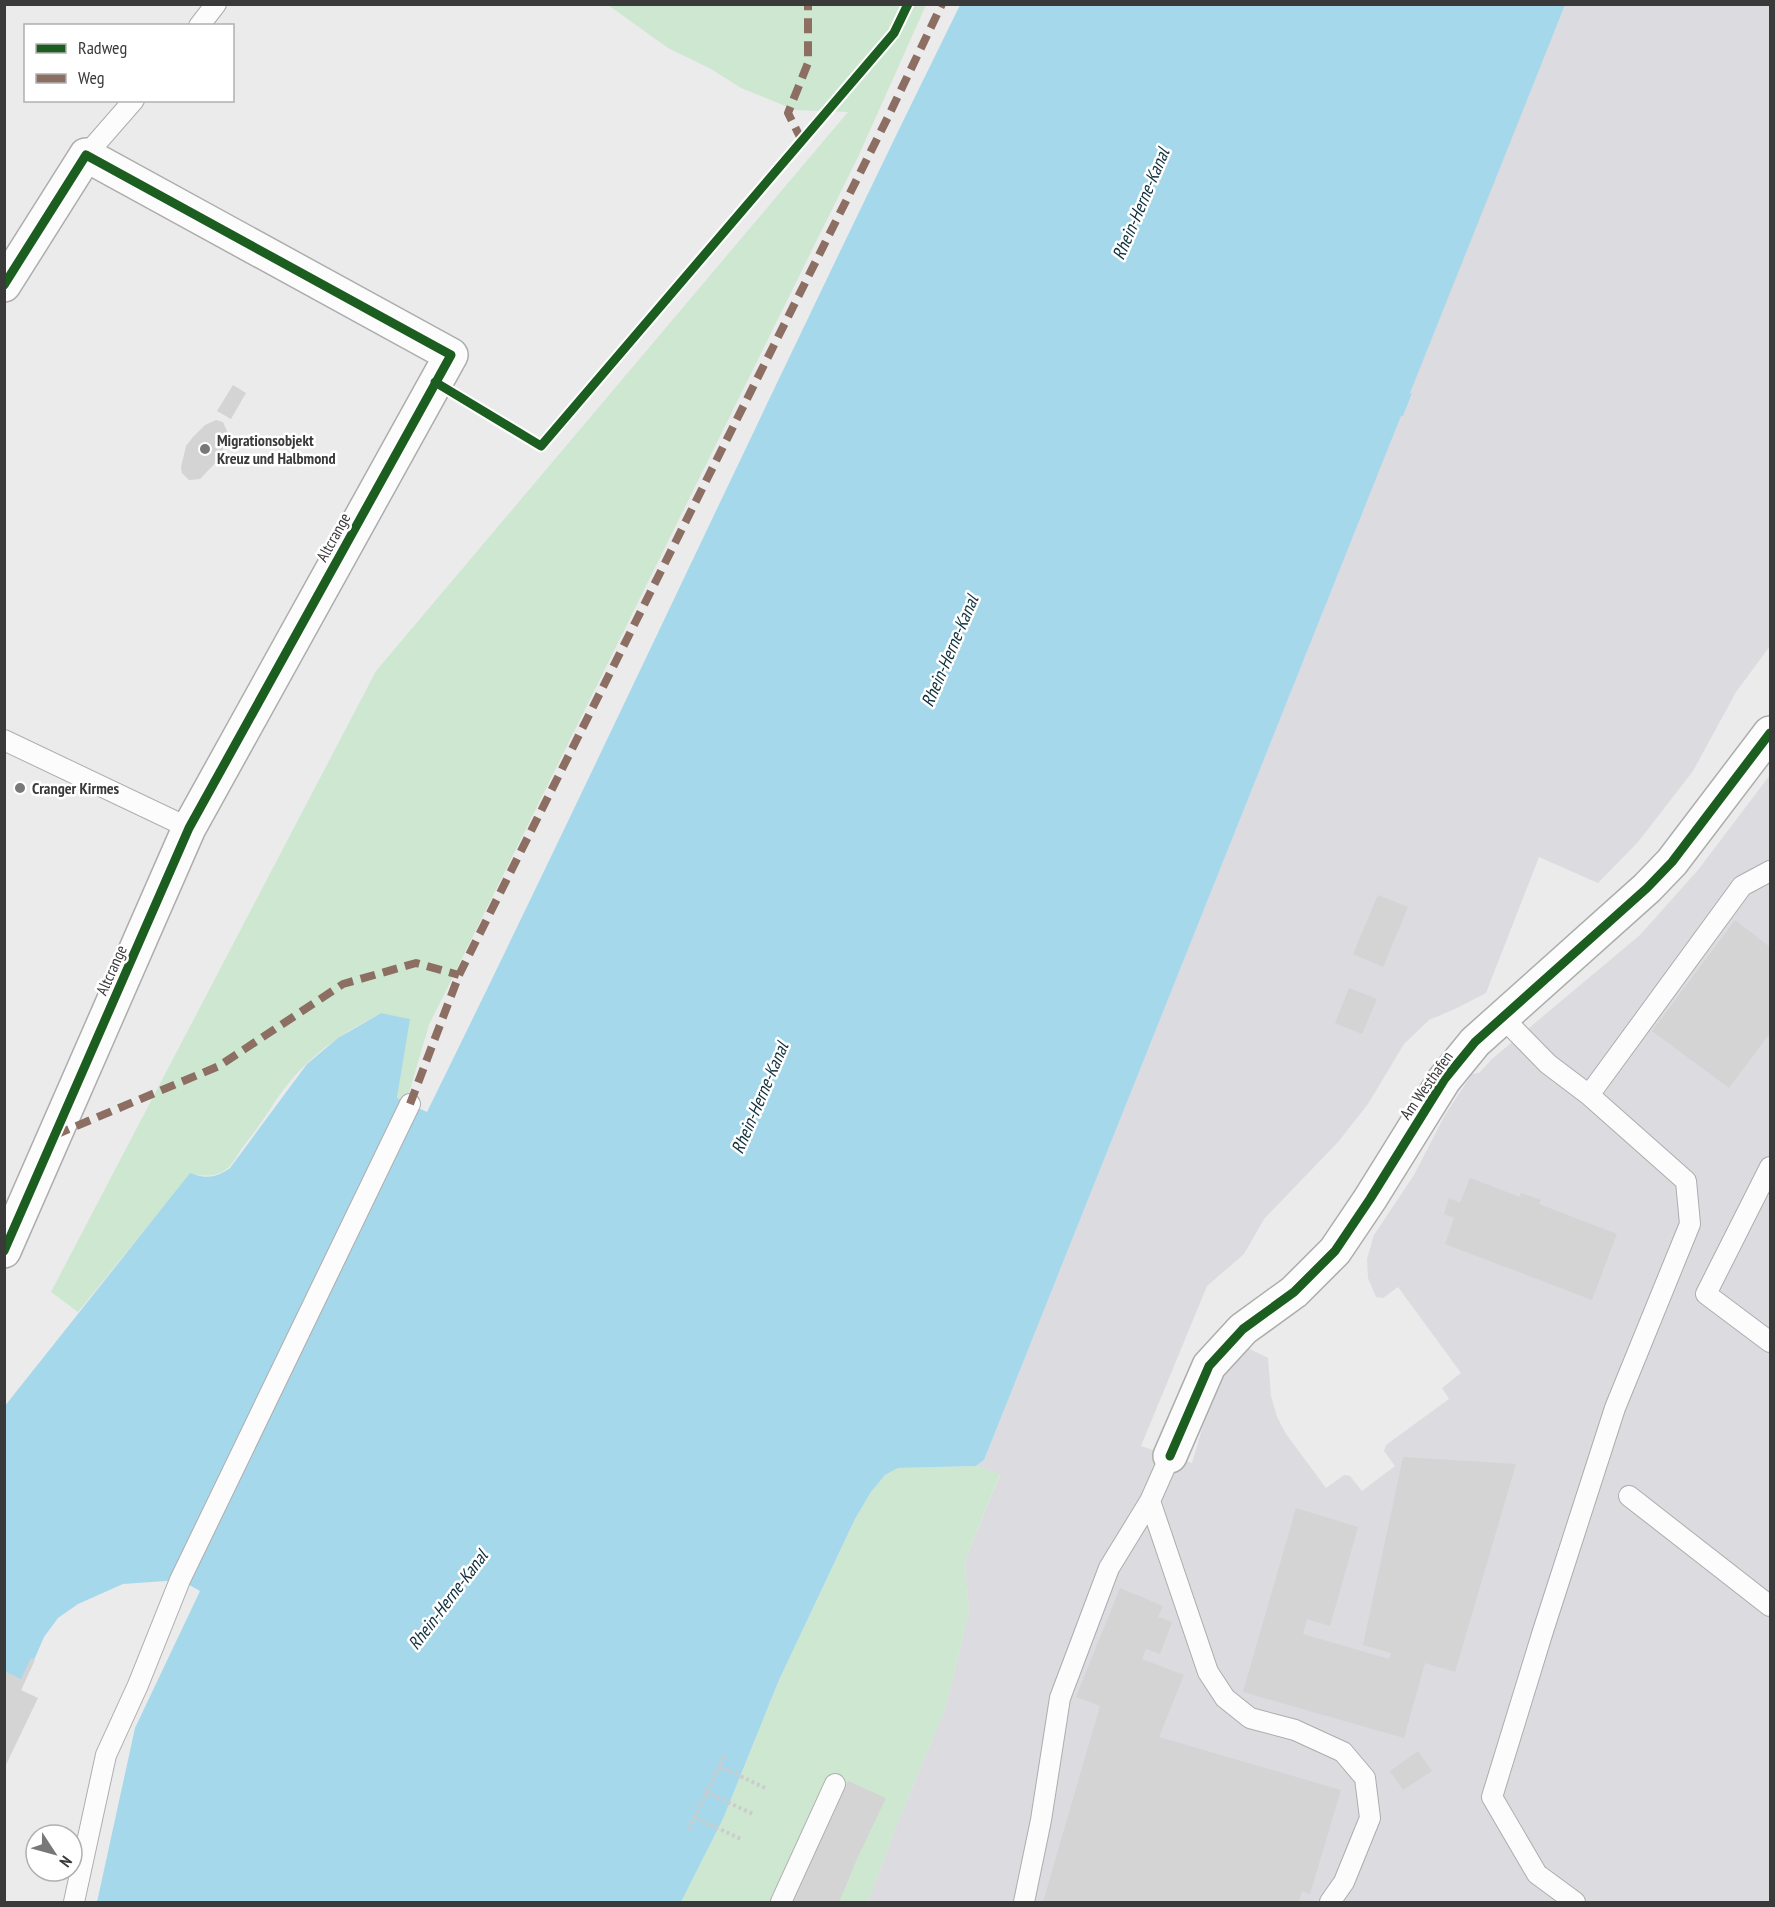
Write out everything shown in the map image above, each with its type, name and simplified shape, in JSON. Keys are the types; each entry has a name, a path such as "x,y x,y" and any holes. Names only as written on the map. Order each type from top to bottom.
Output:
{"street":[{"path":"4,285 86,155"},
{"name":"Altcrange","path":"4,1251 189,828 452,355 86,155"},
{"name":"Am Westhafen","path":"1170,1456 1209,1366 1243,1329 1294,1292 1335,1251 1444,1080 1475,1042 1666,869 1770,733"}],"lane":[{"path":"201,24 216,4"},
{"path":"86,155 132,102"},
{"path":"4,740 189,828"},
{"path":"1588,1095 1742,886 1770,871"},
{"path":"1503,1018 1548,1065 1588,1095 1686,1181 1690,1224 1615,1408 1492,1797 1537,1874 1575,1902"},
{"path":"74,1902 106,1755 138,1685 180,1580 410,1104"},
{"path":"1770,1167 1706,1294 1770,1342"},
{"path":"1024,1902 1041,1820 1060,1698 1109,1568 1150,1501 1170,1456"},
{"path":"1629,1496 1770,1606"},
{"path":"1150,1501 1208,1672 1225,1698 1250,1718 1295,1730 1343,1752 1365,1778 1370,1818 1344,1882 1330,1902"},
{"path":"781,1902 835,1784"}],"path":[{"path":"689,1829 724,1756"},
{"path":"719,1767 765,1788"},
{"path":"706,1792 753,1814"},
{"path":"694,1817 741,1839"}],"shaded area":[{"path":"1565,5 1770,5 1770,646 1736,692 1693,771 1638,842 1598,883 1539,857 1486,993 1429,1020 1404,1044 1368,1104 1338,1142 1264,1219 1244,1254 1207,1286 1141,1446 1192,1463 1203,1426 1227,1370 1244,1346 1268,1358 1271,1396 1277,1417 1286,1434 1326,1488 1344,1475 1350,1476 1362,1491 1395,1466 1384,1451 1386,1445 1449,1399 1442,1388 1461,1373 1398,1287 1383,1298 1376,1297 1368,1278 1367,1259 1374,1235 1414,1175 1445,1115 1472,1074 1479,1073 1492,1059 1640,935 1698,870 1770,775 1770,1902 868,1902 946,1706 969,1612 965,1560 1000,1475 976,1466 984,1460 1401,415 1403,416 1412,395 1409,393"}],"green space":[{"path":"608,5 926,5 858,157 429,1025 406,1103 397,1099 409,1019 381,1013 349,1031 321,1051 296,1074 229,1167 215,1175 190,1174 78,1312 51,1292 376,671 848,112 795,110 741,88 711,69 668,48"},
{"path":"976,1466 1000,1474 965,1560 969,1612 946,1706 868,1902 681,1902 723,1819 779,1680 855,1519 871,1492 885,1475 898,1468"}],"water":[{"name":"Rhein-Herne-Kanal","path":"960,5 1565,5 1410,393 1412,394 1401,416 984,1460 976,1466 898,1468 885,1475 871,1492 855,1519 779,1680 723,1819 681,1902 97,1902 135,1728 200,1591 180,1580 123,1584 78,1604 58,1618 44,1637 21,1690 5,1682 4,1407 190,1173 211,1176 230,1168 307,1064 338,1038 381,1013 410,1019 397,1098 427,1112"}],"building":[{"path":"233,385 246,393 231,419 217,411"},
{"name":"Migrationsobjekt Kreuz und Halbmond","path":"216,420 223,422 227,431 221,457 200,479 189,480 182,473 181,467 186,446 205,425"},
{"path":"1378,895 1408,907 1383,967 1353,954"},
{"path":"1735,920 1770,947 1770,1033 1729,1088 1652,1031"},
{"path":"1349,988 1377,999 1362,1034 1335,1023"},
{"path":"1470,1178 1520,1197 1521,1193 1541,1200 1539,1204 1617,1234 1592,1300 1445,1244 1454,1218 1444,1214 1449,1198 1460,1203"},
{"path":"1403,1457 1516,1464 1455,1672 1425,1663 1404,1738 1243,1692 1296,1508 1358,1527 1330,1626 1307,1619 1303,1634 1389,1659 1391,1653 1363,1645"},
{"path":"1120,1588 1163,1606 1158,1617 1172,1622 1160,1654 1146,1649 1142,1659 1184,1675 1159,1737 1341,1790 1310,1894 1302,1891 1299,1902 1043,1902 1100,1706 1076,1697"},
{"path":"31,1658 35,1660 21,1690 38,1698 4,1769 4,1671 21,1679"},
{"path":"1418,1751 1432,1771 1403,1790 1390,1771"},
{"path":"848,1781 886,1798 839,1902 791,1902"}],"marked path":[{"path":"802,141 788,113 808,63 808,4"},
{"path":"410,1104 459,975 888,117 942,4"},
{"path":"55,1135 219,1066 343,984 416,963 459,975"}],"cycle path":[{"path":"435,382 541,446 894,33 908,4"},
{"path":"4,285 86,155 451,355 189,828 4,1251"},
{"path":"1170,1456 1209,1366 1243,1329 1294,1292 1335,1251 1444,1080 1475,1042 1647,888 1672,862 1770,733"}],"place":[{"name":"Migrationsobjekt Kreuz und Halbmond","path":"205,449"},
{"name":"Cranger Kirmes","path":"20,788"}]}
